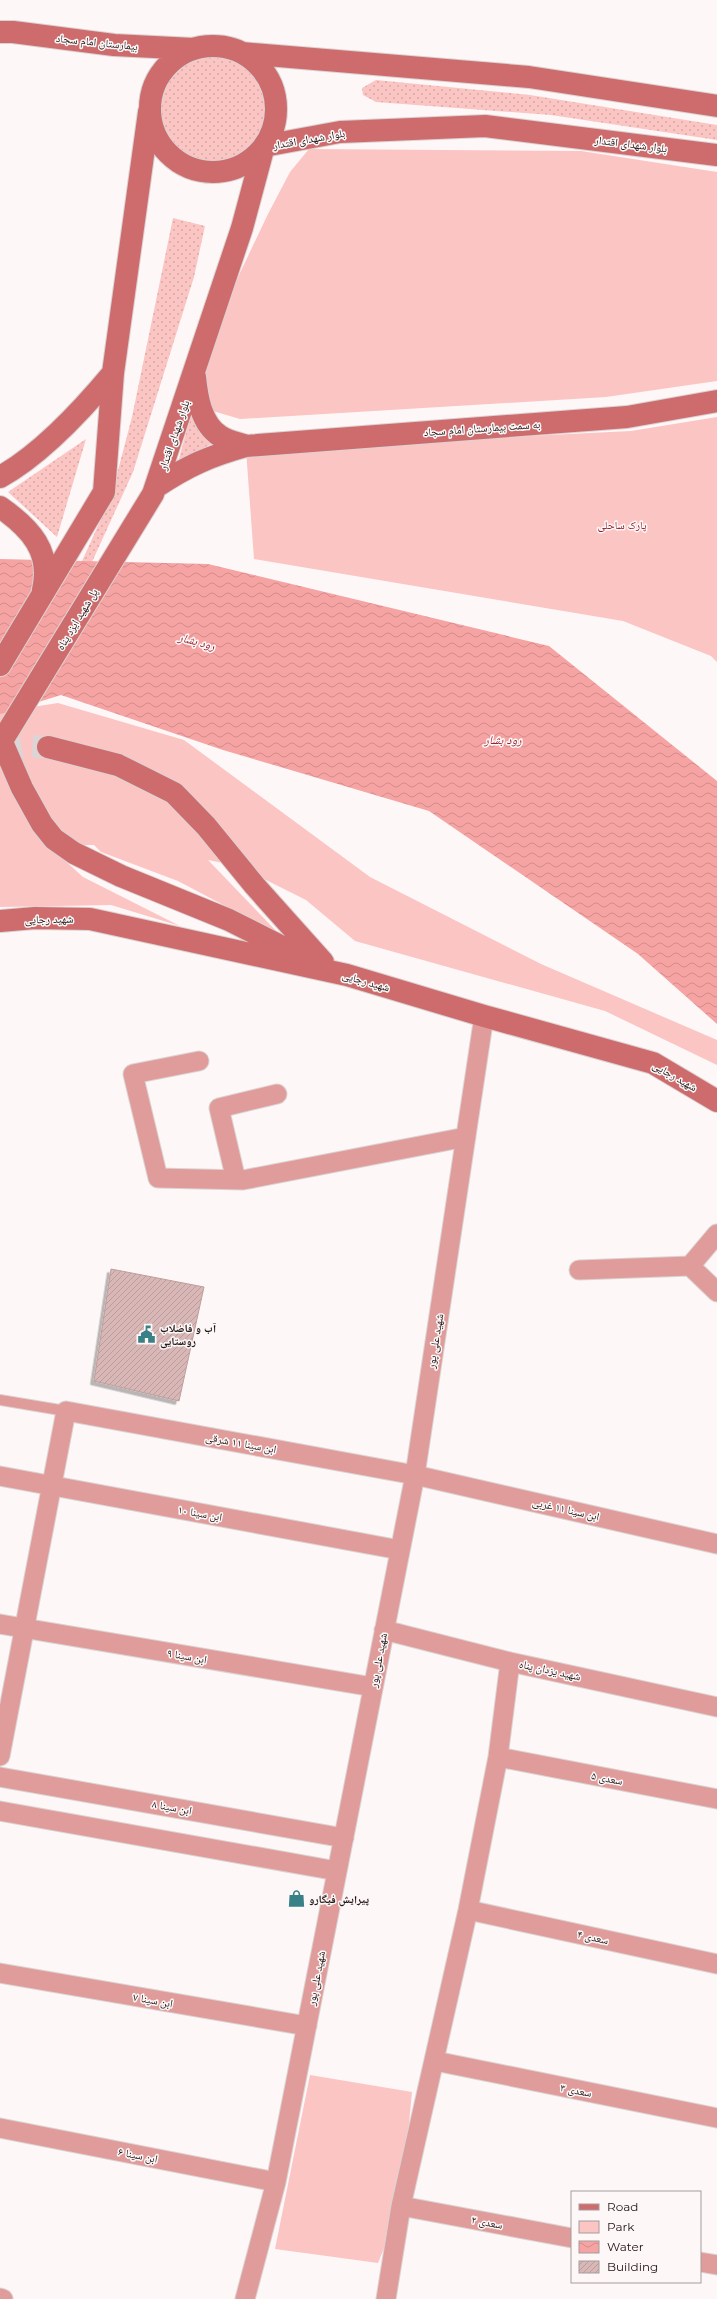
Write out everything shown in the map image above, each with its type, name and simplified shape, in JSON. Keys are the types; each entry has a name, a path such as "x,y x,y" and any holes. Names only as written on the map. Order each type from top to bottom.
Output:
{"street":[{"name":"بیمارستان امام سجاد","path":"0,32 13,32 114,45 194,49"},
{"path":"0,665 104,492 113,373 149,112 153,89 164,68 183,54 194,49 218,47 242,53 529,77 717,106"},
{"path":"149,112 151,124 161,146 178,162 189,168 212,172 230,170 247,162 264,146 274,124 276,107 272,89 261,68 242,53"},
{"name":"بلوار شهدای اقتدار","path":"154,491 195,374 242,228 264,146 340,132 485,126 717,155"},
{"path":"0,477 13,470 37,450 94,395 113,373"},
{"path":"195,374 197,398 206,421 220,436 246,446"},
{"name":"به سمت بیمارستان امام سجاد","path":"246,446 627,418 717,401"},
{"path":"154,491 179,471 195,463 218,454 246,446"},
{"name":"پل شهید ایزد پناه","path":"4,738 154,491"},
{"path":"0,507 19,520 34,538 44,556 46,577 42,595"},
{"path":"4,738 22,788 42,824 54,839 74,853 121,876 229,920 332,972"},
{"path":"48,747 118,765 174,793 206,826 255,886 332,972"},
{"name":"شهید رجایی","path":"0,921 35,918 90,919 332,972 653,1063 717,1101"},
{"name":"شهید علی پور","path":"246,2299 276,2182 415,1475 484,1016"},
{"path":"199,1061 133,1074 158,1178 236,1180 466,1137"},
{"path":"236,1180 219,1108 277,1094"},
{"path":"690,1266 717,1234"},
{"path":"579,1270 690,1266 717,1292"},
{"path":"0,1756 66,1411"},
{"name":"ابن سینا ۱۱ شرقی","path":"66,1411 415,1475"},
{"name":"ابن سینا ۱۱ غربی","path":"415,1475 717,1544"},
{"name":"ابن سینا ۱۰","path":"0,1476 400,1550"},
{"name":"ابن سینا ۹","path":"0,1624 373,1687"},
{"name":"شهید یزدان پناه","path":"384,1630 510,1662 717,1707"},
{"path":"386,2299 401,2206 468,1910 498,1757 510,1662"},
{"name":"سعدی ۵","path":"498,1757 717,1799"},
{"name":"ابن سینا ۸","path":"0,1777 344,1838"},
{"path":"0,1812 337,1870"},
{"name":"سعدی ۴","path":"468,1910 717,1964"},
{"name":"ابن سینا ۷","path":"0,1973 307,2026"},
{"name":"سعدی ۳","path":"435,2061 717,2118"},
{"name":"ابن سینا ۶","path":"0,2128 276,2182"},
{"name":"سعدی ۲","path":"401,2206 571,2238"},
{"path":"701,2262 717,2265"}],"lane":[{"path":"0,1400 66,1411"}],"green space":[{"path":"213,54 234,58 244,63 252,70 259,78 264,88 268,109 264,130 259,140 252,148 244,155 234,160 213,164 192,160 182,155 174,148 167,140 162,130 158,109 162,88 167,78 174,70 182,63 192,58"},
{"path":"376,80 530,95 717,125 717,140 551,115 376,102 363,95 362,88"},
{"path":"309,149 581,151 717,172 717,381 606,397 240,419 179,401 268,214 290,172"},
{"path":"173,218 205,226 194,277 133,472 82,584 73,581 111,497 132,417"},
{"path":"191,415 211,444 178,462"},
{"name":"پارک ساحلی","path":"717,417 717,662 711,656 623,621 254,559 246,450 631,431"},
{"path":"86,439 57,537 8,492"},
{"path":"58,703 184,740 370,877 541,964 717,1040 717,1065 605,1011 355,941 306,900 238,866 208,860 280,935 178,881 101,852 94,845 58,845 50,847 83,877 180,926 111,905 0,907 0,712"},
{"path":"310,2075 412,2092 401,2206 378,2263 275,2249"}],"water":[{"name":"رود بشار","path":"0,559 208,564 549,646 717,781 717,1024 638,954 429,811 223,750 61,695 0,714"}],"building":[{"name":"آب و فاضلاب روستایی","path":"111,1269 204,1287 179,1401 94,1381"}],"tunnel":[{"path":"0,751 27,746 48,747"}],"place":[{"name":"آب و فاضلاب روستایی","path":"147,1334"},
{"name":"پیرایش فیگارو","path":"296,1899"}]}
